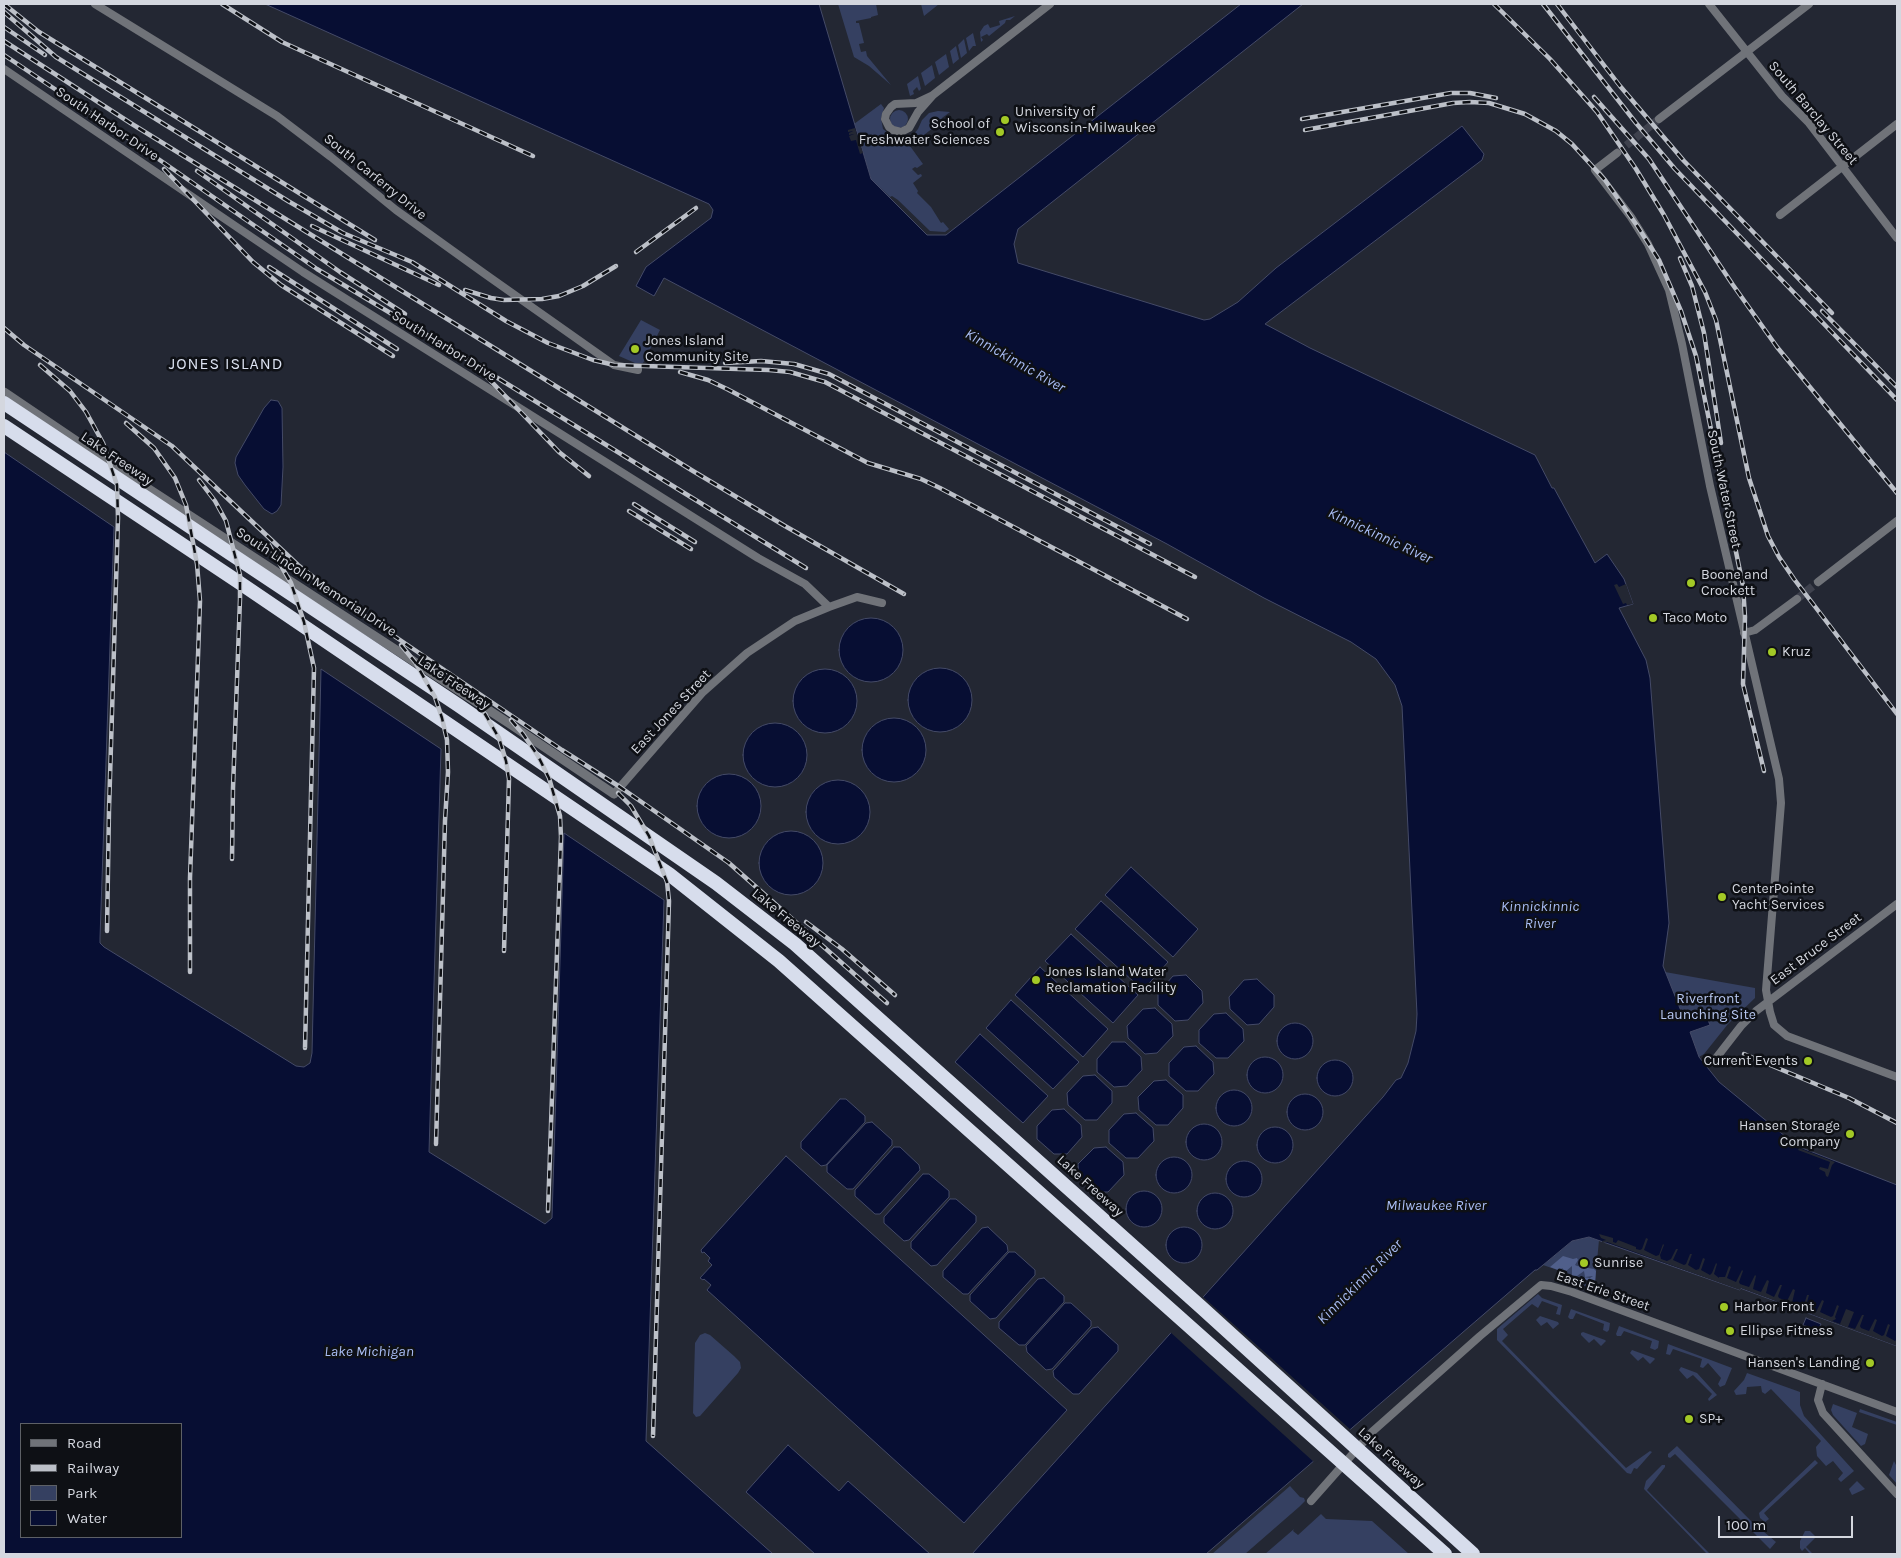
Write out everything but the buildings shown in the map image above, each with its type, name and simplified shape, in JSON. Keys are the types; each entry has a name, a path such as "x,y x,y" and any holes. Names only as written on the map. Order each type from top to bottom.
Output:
{"highway":[{"name":"Lake Freeway","path":"4,403 458,705 716,883 787,938 1209,1314 1473,1554"},
{"path":"4,426 237,581 669,874 779,961 1445,1554"}],"street":[{"name":"South Carferry Drive","path":"95,4 277,116 310,140 396,210 484,274 614,364 638,370"},
{"path":"932,95 918,112 909,128 901,132 892,130 889,127 885,119 891,106 916,103 932,95 1050,4"},
{"name":"South Barclay Street","path":"1709,4 1782,96 1809,123 1897,238"},
{"path":"1660,119 1809,4"},
{"name":"South Harbor Drive","path":"4,69 303,272 758,558 805,584 829,607"},
{"path":"1780,215 1897,124"},
{"name":"South Water Street","path":"1617,153 1595,170 1631,217 1648,244 1669,290 1682,344 1710,486 1781,791 1766,990 1767,1002 1774,1025 1786,1036 1897,1077"},
{"name":"South Lincoln Memorial Drive","path":"4,392 112,465 510,724 614,794"},
{"path":"1818,582 1897,521"},
{"path":"829,607 857,597 882,603"},
{"path":"1744,633 1755,630 1797,599"},
{"name":"East Jones Street","path":"614,794 702,693 747,653 795,621 829,607"},
{"name":"East Bruce Street","path":"1713,1062 1741,1026 1767,1002 1897,904"},
{"name":"East Erie Street","path":"1311,1501 1373,1431 1486,1330 1541,1285 1572,1292 1897,1412"},
{"path":"1822,1384 1818,1400 1821,1409 1897,1494"}],"green space":[{"path":"838,4 876,4 878,15 856,21 856,23 859,23 864,43 859,44 861,52 866,51 867,56 891,85 869,66 854,57"},
{"path":"921,4 939,4 924,16"},
{"path":"1015,16 1010,20 1006,20 989,36 987,34 981,37 983,40 981,42 980,32 984,26 988,24 990,28 1000,25 999,21"},
{"path":"973,33 976,46 973,46 969,51 966,38"},
{"path":"964,39 967,53 961,58 958,45"},
{"path":"956,46 959,59 953,64 950,51"},
{"path":"946,54 949,67 939,75 935,62"},
{"path":"932,65 935,78 925,86 921,73"},
{"path":"918,76 921,89 919,91 917,87 913,91 914,94 910,96 907,84"},
{"path":"881,104 884,108 881,118 883,129 892,136 901,137 903,140 912,136 929,113 938,111 950,112 942,118 943,120 910,146 923,164 912,169 922,176 913,183 918,191 917,193 931,207 941,223 943,222 949,229 945,232 930,231 898,200 892,196 890,197 871,179 854,124"},
{"path":"895,110 903,110 908,115 906,126 895,128 890,123 890,115"},
{"path":"641,320 660,330 643,363 635,363 619,356"},
{"name":"Riverfront Launching Site","path":"1665,972 1755,988 1755,998 1728,1024 1704,1054 1699,1057"},
{"path":"1589,1237 1599,1240 1595,1283 1543,1265 1572,1241"},
{"path":"1560,1277 1611,1292 1610,1295"},
{"path":"1538,1294 1542,1298 1562,1305 1560,1315 1556,1314 1558,1307 1542,1301 1538,1308 1532,1304 1503,1329 1508,1335 1502,1341 1626,1468 1650,1451 1652,1452 1637,1469 1634,1468 1631,1474 1627,1473 1497,1340 1497,1329"},
{"path":"1571,1309 1610,1323 1609,1330 1607,1332 1603,1330 1604,1324 1576,1313 1573,1319 1570,1319 1568,1317"},
{"path":"1540,1316 1559,1324 1553,1329 1547,1322 1541,1326 1536,1320"},
{"path":"1619,1326 1659,1341 1658,1348 1655,1350 1650,1348 1652,1341 1624,1331 1621,1336 1617,1336"},
{"path":"1583,1332 1606,1341 1601,1346 1594,1339 1589,1343 1581,1335"},
{"path":"705,1333 710,1335 734,1356 740,1362 741,1368 700,1416 696,1417 693,1413 695,1343 700,1335"},
{"path":"1668,1344 1732,1368 1725,1385 1720,1387 1718,1384 1721,1378 1708,1363 1703,1368 1700,1367 1702,1359 1673,1349 1670,1355 1666,1354"},
{"path":"1632,1350 1655,1359 1650,1364 1643,1357 1638,1361 1630,1353"},
{"path":"1681,1367 1697,1373 1717,1395 1709,1401 1708,1399 1712,1394 1693,1375 1687,1379 1679,1370"},
{"path":"1747,1373 1800,1392 1800,1405 1804,1416 1854,1471 1841,1482 1838,1479 1843,1473 1833,1461 1826,1466 1817,1456 1816,1447 1821,1441 1771,1389 1765,1394 1762,1392 1761,1386 1747,1387 1746,1394 1736,1395 1734,1391 1744,1380"},
{"path":"1833,1404 1857,1413 1852,1427 1868,1434 1865,1444 1861,1446 1833,1415 1831,1410"},
{"path":"1860,1409 1897,1422 1897,1425 1859,1412"},
{"path":"1677,1446 1751,1521 1776,1542 1770,1549 1675,1454 1670,1458 1668,1457 1668,1454"},
{"path":"1815,1460 1818,1463 1764,1513 1769,1519 1765,1522 1760,1518 1759,1513"},
{"path":"1894,1461 1897,1467 1897,1484 1889,1475"},
{"path":"1662,1465 1665,1465 1665,1467 1647,1490 1710,1554 1707,1554 1644,1489 1646,1481"},
{"path":"1857,1481 1865,1489 1852,1495 1849,1489"},
{"path":"1290,1486 1300,1497 1304,1498 1305,1501 1299,1507 1245,1554 1212,1554"},
{"path":"1321,1514 1326,1519 1372,1521 1409,1554 1265,1554 1294,1529 1293,1531 1298,1535"},
{"path":"1805,1531 1810,1531 1816,1537 1806,1547 1813,1554 1810,1554 1805,1548 1802,1551 1800,1548 1800,1541"}],"shaded area":[{"path":"1563,1256 1573,1259 1577,1258 1578,1260 1575,1265 1577,1266 1594,1269 1596,1271 1595,1283 1583,1279 1583,1277 1590,1278 1593,1276 1585,1277 1584,1271 1577,1276 1572,1275 1572,1266 1565,1272 1561,1271 1563,1268 1558,1270 1550,1267"}],"water":[{"name":"Kinnickinnic River","path":"265,4 819,4 871,179 927,235 946,235 1241,4 1303,4 1018,229 1014,244 1018,263 1204,320 1210,319 1238,302 1276,268 1462,126 1484,154 1482,160 1265,324 1310,348 1535,455 1595,563 1607,554 1624,579 1633,604 1619,608 1646,660 1650,678 1669,923 1663,966 1683,1016 1703,1008 1710,1025 1690,1032 1699,1057 1719,1082 1797,1146 1897,1185 1897,1346 1740,1288 1740,1290 1589,1237 1572,1241 1535,1270 1206,1554 972,1554 1383,1097 1396,1080 1401,1078 1408,1063 1416,1031 1417,1014 1402,706 1395,685 1376,659 1351,642 1264,598 1167,544 664,278 654,296 636,286 646,267 711,218 713,210 709,204"},
{"path":"271,400 278,401 282,408 283,467 281,505 272,514 264,509 245,485 238,475 235,463 236,457 264,408"},
{"name":"Lake Michigan","path":"4,452 114,527 100,938 100,943 104,947 296,1066 304,1067 310,1063 312,1053 321,669 441,749 429,1152 545,1224 552,1218 564,833 664,900 646,1441 773,1554 4,1554"},
{"path":"865,618 877,618 894,627 901,638 903,650 901,662 894,673 877,682 865,682 853,677 844,668 839,656 839,644 844,632 853,623"},
{"path":"934,668 946,668 963,677 970,688 972,700 970,712 963,723 946,732 934,732 922,727 913,718 908,706 908,694 913,682 922,673"},
{"path":"819,669 831,669 848,678 855,689 857,701 855,713 848,724 831,733 819,733 807,728 798,719 793,707 793,695 798,683 807,674"},
{"path":"888,718 900,718 917,727 924,738 926,750 924,762 917,773 900,782 888,782 876,777 867,768 862,756 862,744 867,732 876,723"},
{"path":"769,723 781,723 798,732 805,743 807,755 805,767 798,778 781,787 769,787 757,782 748,773 743,761 743,749 748,737 757,728"},
{"path":"723,774 735,774 752,783 759,794 761,806 759,818 752,829 735,838 723,838 711,833 702,824 697,812 697,800 702,788 711,779"},
{"path":"832,780 844,780 861,789 868,800 870,812 868,824 861,835 844,844 832,844 820,839 811,830 806,818 806,806 811,794 820,785"},
{"path":"785,831 797,831 814,840 821,851 823,863 821,875 814,886 797,895 785,895 773,890 764,881 759,869 759,857 764,845 773,836"},
{"path":"1131,867 1198,929 1173,957 1105,895"},
{"path":"1101,901 1168,962 1143,990 1075,929"},
{"path":"1071,934 1138,995 1113,1023 1045,961"},
{"path":"1040,967 1108,1029 1083,1057 1015,995"},
{"path":"1186,975 1202,991 1203,1003 1188,1020 1175,1021 1158,1005 1158,993 1173,976"},
{"path":"1257,979 1274,995 1274,1007 1259,1024 1247,1025 1230,1009 1229,997 1244,980"},
{"path":"1011,1000 1079,1062 1053,1089 986,1028"},
{"path":"1155,1008 1172,1024 1173,1036 1157,1053 1145,1054 1128,1038 1127,1026 1143,1009"},
{"path":"1226,1013 1243,1029 1244,1041 1228,1058 1216,1058 1199,1043 1199,1030 1214,1014"},
{"path":"1295,1023 1302,1024 1308,1028 1312,1034 1312,1048 1308,1054 1302,1058 1295,1059 1288,1058 1282,1054 1278,1048 1277,1041 1278,1034 1282,1028 1288,1024"},
{"path":"980,1034 1048,1096 1023,1123 955,1062"},
{"path":"1112,1042 1125,1042 1141,1057 1142,1070 1127,1086 1114,1087 1097,1072 1097,1059"},
{"path":"1196,1046 1213,1062 1214,1074 1198,1091 1186,1091 1169,1076 1169,1063 1184,1047"},
{"path":"1265,1057 1272,1058 1278,1062 1282,1068 1282,1082 1278,1088 1272,1092 1265,1093 1258,1092 1252,1088 1248,1082 1247,1075 1248,1068 1252,1062 1258,1058"},
{"path":"1335,1060 1342,1061 1348,1065 1352,1071 1352,1085 1348,1091 1342,1095 1335,1096 1328,1095 1322,1091 1318,1085 1317,1078 1318,1071 1322,1065 1328,1061"},
{"path":"1095,1075 1112,1091 1112,1103 1097,1120 1085,1120 1068,1105 1067,1093 1083,1076"},
{"path":"1166,1080 1183,1095 1183,1108 1168,1125 1156,1125 1139,1110 1138,1097 1154,1081"},
{"path":"1234,1090 1241,1091 1247,1095 1251,1101 1251,1115 1247,1121 1241,1125 1234,1126 1227,1125 1221,1121 1217,1115 1216,1108 1217,1101 1221,1095 1227,1091"},
{"path":"1305,1094 1312,1095 1318,1099 1322,1105 1322,1119 1318,1125 1312,1129 1305,1130 1298,1129 1292,1125 1288,1119 1287,1112 1288,1105 1292,1099 1298,1095"},
{"path":"840,1099 846,1099 865,1116 865,1122 826,1165 821,1166 801,1148 801,1142"},
{"path":"1064,1109 1081,1125 1082,1137 1067,1154 1054,1154 1037,1139 1037,1126 1052,1110"},
{"path":"1136,1113 1153,1128 1154,1141 1138,1158 1126,1158 1109,1143 1109,1130 1124,1114"},
{"path":"872,1122 892,1140 892,1145 853,1189 847,1189 827,1172 827,1165 866,1123"},
{"path":"1204,1124 1211,1125 1217,1129 1221,1135 1221,1149 1217,1155 1211,1159 1204,1160 1197,1159 1191,1155 1187,1149 1186,1142 1187,1135 1191,1129 1197,1125"},
{"path":"1275,1127 1282,1128 1288,1132 1292,1138 1292,1152 1288,1158 1282,1162 1275,1163 1268,1162 1262,1158 1258,1152 1257,1145 1258,1138 1262,1132 1268,1128"},
{"path":"894,1147 900,1147 919,1165 920,1170 880,1214 875,1214 855,1196 855,1190"},
{"path":"1106,1147 1123,1162 1124,1175 1108,1192 1096,1192 1079,1177 1078,1164 1094,1148"},
{"path":"786,1156 1067,1410 964,1523 707,1290 711,1285 700,1278 712,1265 708,1261 710,1258 704,1252 702,1253 701,1250"},
{"path":"1174,1157 1181,1158 1187,1162 1191,1168 1191,1182 1187,1188 1181,1192 1174,1193 1167,1192 1161,1188 1157,1182 1156,1175 1157,1168 1161,1162 1167,1158"},
{"path":"1244,1161 1251,1162 1257,1166 1261,1172 1261,1186 1257,1192 1251,1196 1244,1197 1237,1196 1231,1192 1227,1186 1226,1179 1227,1172 1231,1166 1237,1162"},
{"path":"923,1174 929,1174 949,1191 949,1197 909,1240 904,1241 884,1223 884,1217"},
{"path":"1144,1191 1151,1192 1157,1196 1161,1202 1161,1216 1157,1222 1151,1226 1144,1227 1137,1226 1131,1222 1127,1216 1126,1209 1127,1202 1131,1196 1137,1192"},
{"path":"1215,1193 1222,1194 1228,1198 1232,1204 1232,1218 1228,1224 1222,1228 1215,1229 1208,1228 1202,1224 1198,1218 1197,1211 1198,1204 1202,1198 1208,1194"},
{"path":"950,1199 956,1199 976,1216 976,1222 937,1265 931,1266 911,1248 911,1242"},
{"path":"988,1227 1007,1245 1008,1251 968,1294 963,1294 943,1277 943,1271 982,1228"},
{"path":"1184,1227 1191,1228 1197,1232 1201,1238 1201,1252 1197,1258 1191,1262 1184,1263 1177,1262 1171,1258 1167,1252 1166,1245 1167,1238 1171,1232 1177,1228"},
{"path":"1009,1252 1015,1252 1035,1270 1035,1275 996,1318 990,1319 970,1301 970,1295"},
{"path":"1044,1278 1064,1296 1064,1302 1025,1345 1019,1345 999,1328 999,1322 1038,1279"},
{"path":"1065,1303 1071,1303 1091,1321 1091,1326 1052,1369 1046,1370 1027,1352 1026,1346"},
{"path":"1806,1318 1821,1324 1818,1331 1803,1325"},
{"path":"1098,1327 1118,1345 1118,1351 1079,1394 1073,1394 1054,1377 1053,1371 1092,1328"},
{"path":"788,1445 839,1491 848,1481 930,1554 815,1554 746,1492"}],"pier":[{"path":"855,128 863,153 860,154 856,140 851,141 849,136 854,134 849,135 853,131 848,132 848,130"},
{"path":"1617,584 1619,587 1626,584 1633,604 1623,604 1614,585"},
{"path":"1799,1148 1835,1162 1828,1177 1825,1172 1819,1169 1820,1167 1828,1169 1830,1162 1798,1150"},
{"path":"1599,1234 1613,1238 1613,1242 1616,1243 1618,1240 1640,1250 1646,1238 1648,1239 1644,1250 1656,1256 1659,1255 1663,1244 1660,1255 1661,1259 1667,1261 1671,1259 1676,1249 1678,1249 1673,1260 1684,1265 1690,1254 1692,1254 1688,1265 1696,1270 1699,1269 1703,1258 1705,1259 1701,1270 1710,1275 1716,1263 1714,1274 1719,1278 1725,1277 1729,1266 1731,1267 1727,1278 1736,1282 1742,1270 1740,1284 1749,1287 1755,1275 1753,1289 1761,1292 1767,1280 1769,1281 1766,1293 1774,1297 1780,1285 1782,1285 1779,1298 1787,1301 1793,1289 1795,1290 1792,1303 1802,1306 1807,1295 1809,1295 1807,1308 1816,1312 1822,1300 1824,1301 1820,1312 1831,1317 1837,1305 1839,1306 1836,1319 1832,1321 1840,1324 1846,1309 1854,1312 1848,1327 1855,1329 1862,1315 1864,1315 1860,1326 1869,1331 1875,1319 1877,1320 1873,1331 1882,1336 1888,1324 1890,1325 1886,1336 1895,1341 1897,1339 1897,1346 1741,1288 1740,1290 1607,1242 1602,1243 1602,1241 1606,1240 1601,1238"},
{"path":"1201,1295 1352,1431 1315,1463 1169,1331"}],"tunnel":[{"path":"1617,153 1659,119"},
{"path":"1797,599 1818,582"}],"railway":[{"path":"4,4 39,32 375,240"},
{"path":"222,4 282,42 533,156"},
{"path":"1494,4 1550,59 1597,112 1636,169 1664,215 1705,292 1716,320 1749,478 1768,536 1794,579 1897,714"},
{"path":"1543,4 1636,123 1675,169 1897,400"},
{"path":"1557,4 1620,86 1684,161 1832,313"},
{"path":"4,12 56,57 288,201 343,233 412,262 506,321 548,343 593,360 614,365 769,370 790,372 825,382 1195,577"},
{"path":"4,27 45,55"},
{"path":"4,41 132,124 693,471 904,594"},
{"path":"4,55 317,269 806,568"},
{"path":"1302,119 1451,93 1470,93 1496,98"},
{"path":"1594,97 1649,159 1777,347 1897,493"},
{"path":"1305,130 1453,103 1489,103 1525,114 1556,131 1572,144 1605,180 1659,260 1681,311 1696,356 1743,586 1745,617 1743,684 1764,771"},
{"path":"164,169 253,262 281,285 393,356"},
{"path":"197,171 340,272 405,314"},
{"path":"636,252 696,208"},
{"path":"312,226 439,285"},
{"path":"1680,258 1692,286 1704,333 1721,443"},
{"path":"465,290 504,300 542,299 559,296 583,286 616,266"},
{"path":"269,267 397,349"},
{"path":"1822,311 1897,387"},
{"path":"4,328 24,345 172,446 298,565 350,606 562,750 620,787 729,863 887,1003"},
{"path":"725,363 761,361 794,364 829,374 1150,544"},
{"path":"40,365 70,391 86,412 103,443 117,485 118,518 107,931"},
{"path":"680,372 708,380 727,389 868,463 921,479 940,488 1187,619"},
{"path":"487,377 559,452 589,476"},
{"path":"126,423 154,448 175,478 186,505 197,564 200,601 190,878 190,972"},
{"path":"199,480 215,501 226,521 240,575 232,859"},
{"path":"634,504 695,542"},
{"path":"629,511 691,549"},
{"path":"269,545 291,583 304,622 314,668 305,1048"},
{"path":"401,645 415,662 435,697 447,740 448,772 436,1144"},
{"path":"465,688 485,714 499,738 509,779 504,951"},
{"path":"511,720 538,756 549,778 560,816 561,837 548,1211"},
{"path":"618,793 631,806 649,836 667,882 669,901 653,1436"},
{"path":"806,922 842,949 895,995"},
{"path":"1744,1054 1849,1098 1897,1123"}],"place":[{"name":"University of Wisconsin-Milwaukee","path":"1005,120"},
{"name":"School of Freshwater Sciences","path":"1000,132"},
{"name":"Jones Island Community Site","path":"635,349"},
{"name":"Boone and Crockett","path":"1691,583"},
{"name":"Taco Moto","path":"1653,618"},
{"name":"Kruz","path":"1772,652"},
{"name":"CenterPointe Yacht Services","path":"1722,897"},
{"name":"Jones Island Water Reclamation Facility","path":"1036,980"},
{"name":"Current Events","path":"1808,1061"},
{"name":"Hansen Storage Company","path":"1850,1134"},
{"name":"Sunrise","path":"1584,1263"},
{"name":"Harbor Front","path":"1724,1307"},
{"name":"Ellipse Fitness","path":"1730,1331"},
{"name":"Hansen's Landing","path":"1870,1363"},
{"name":"SP+","path":"1689,1419"}],"district":[{"name":"JONES ISLAND","path":"226,364"}],"water label":[{"name":"Milwaukee River","path":"1436,1206"}]}
